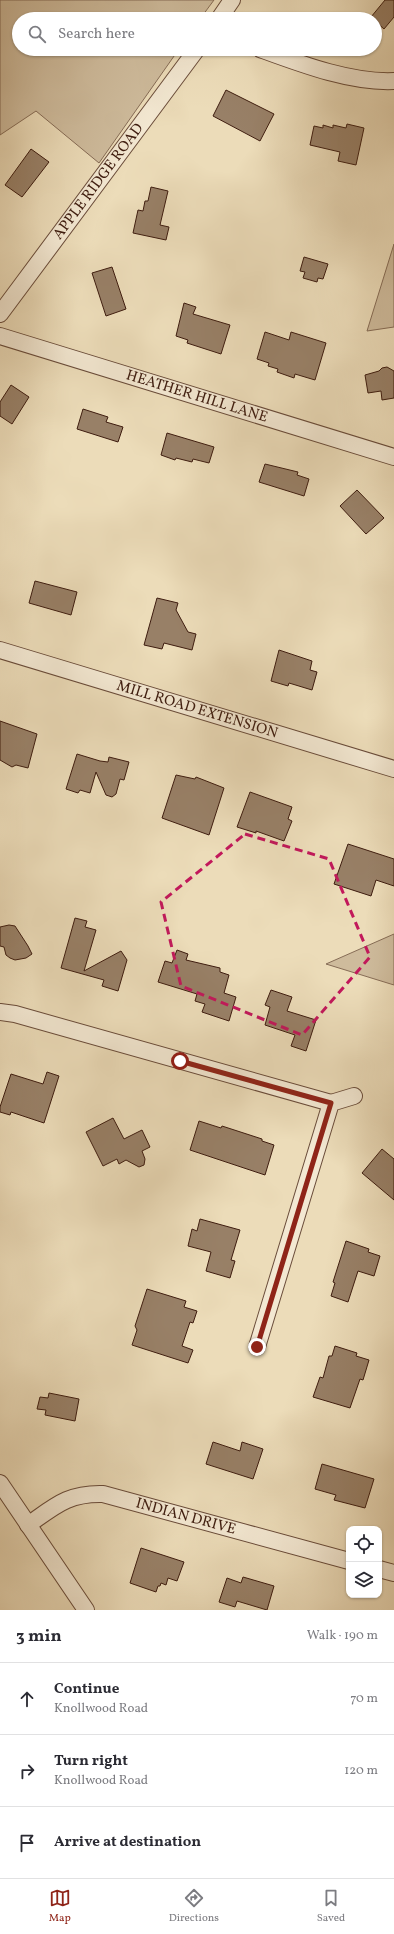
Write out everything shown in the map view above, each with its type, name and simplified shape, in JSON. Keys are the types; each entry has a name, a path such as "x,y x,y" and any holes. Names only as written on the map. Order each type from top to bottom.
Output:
{"street":[{"path":"224,12 232,0"},
{"name":"APPLE RIDGE ROAD","path":"0,314 192,56"},
{"path":"282,56 331,72 358,78 394,81"},
{"name":"HEATHER HILL LANE","path":"0,336 394,457"},
{"name":"MILL ROAD EXTENSION","path":"0,650 394,769"},
{"path":"0,1012 23,1016 331,1103 354,1096"},
{"path":"257,1347 331,1103"},
{"path":"0,1483 86,1610"},
{"name":"INDIAN DRIVE","path":"28,1525 65,1499 87,1493 103,1494 346,1560"},
{"path":"382,1570 394,1573"}],"highlighted area":[{"path":"245,834 329,859 370,957 302,1035 181,986 161,902"}],"shaded area":[{"path":"0,0 214,0 205,12 12,12 12,56 174,56 99,163 36,111 0,135"},
{"path":"394,244 394,327 367,331"},
{"path":"394,934 394,985 326,964"}],"building":[{"path":"385,0 394,0 394,17 384,29 382,27 382,12 375,12"},
{"path":"226,90 274,114 260,141 213,116"},
{"path":"347,124 364,128 356,165 338,161 340,152 310,145 314,126 323,128 323,125 333,128 333,125 346,128"},
{"path":"31,149 49,162 22,197 5,185"},
{"path":"151,187 168,191 160,225 169,227 166,240 133,233 138,210 143,211 145,201 148,201"},
{"path":"304,257 328,264 323,279 318,278 317,282 303,278 305,272 300,271"},
{"path":"112,267 126,309 106,316 92,273"},
{"path":"184,303 196,307 193,314 230,325 221,354 187,343 188,340 176,336"},
{"path":"265,332 289,340 291,332 326,343 315,380 295,374 294,378 277,372 278,369 268,366 269,363 257,359"},
{"path":"387,367 394,371 394,398 382,400 381,391 368,393 365,375"},
{"path":"11,385 29,397 12,424 0,416 0,402"},
{"path":"83,409 108,417 106,422 123,427 118,442 77,429"},
{"path":"167,433 214,447 209,463 193,459 192,462 176,458 175,460 161,455"},
{"path":"265,464 298,472 297,475 309,479 304,496 259,482"},
{"path":"357,490 384,518 366,534 340,506"},
{"path":"35,581 77,592 71,615 29,603"},
{"path":"157,598 178,603 176,610 188,632 196,634 192,650 164,643 162,649 144,645"},
{"path":"279,650 312,661 310,670 317,672 312,690 289,683 288,686 271,681"},
{"path":"0,721 37,734 28,768 16,765 12,767 0,760"},
{"path":"77,754 100,761 108,762 109,757 129,762 124,780 120,779 116,794 112,797 106,795 96,772 90,793 80,790 78,793 66,789"},
{"path":"176,775 195,779 196,777 224,788 209,835 162,818"},
{"path":"250,792 292,807 288,819 292,821 284,841 256,831 256,833 237,827"},
{"path":"348,844 394,859 394,886 376,880 371,896 334,884"},
{"path":"75,918 87,921 85,927 96,930 84,971 121,951 127,960 118,991 102,986 104,980 61,968"},
{"path":"9,925 15,926 28,946 32,954 26,958 15,960 10,958 6,955 4,947 0,946 0,927"},
{"path":"177,950 188,954 186,960 220,968 220,972 229,975 224,993 236,997 229,1021 202,1012 205,1004 195,1001 197,994 158,982 165,961 172,963"},
{"path":"271,990 292,997 287,1011 316,1020 306,1051 291,1046 295,1035 265,1025 270,1007 265,1005"},
{"path":"47,1072 59,1076 44,1123 11,1112 10,1115 0,1112 0,1107 11,1074 43,1084"},
{"path":"113,1118 124,1139 142,1130 150,1147 142,1151 145,1159 144,1165 139,1167 126,1160 119,1164 117,1159 103,1166 86,1132"},
{"path":"199,1121 221,1128 222,1126 262,1139 262,1141 274,1145 265,1175 190,1150"},
{"path":"382,1149 394,1159 394,1200 362,1173"},
{"path":"200,1219 240,1230 231,1260 235,1261 230,1278 206,1271 211,1252 188,1246 192,1229 197,1231"},
{"path":"346,1241 369,1249 368,1252 380,1256 374,1276 358,1271 348,1302 331,1296 335,1283 333,1282"},
{"path":"147,1289 186,1301 184,1307 197,1311 193,1323 190,1322 182,1346 193,1350 188,1363 132,1345 137,1330 135,1326"},
{"path":"335,1346 357,1353 356,1356 369,1360 363,1380 360,1379 350,1408 313,1397 320,1377 323,1378 329,1356 332,1356"},
{"path":"49,1393 79,1399 75,1421 45,1415 46,1410 37,1409 40,1397 48,1398"},
{"path":"213,1442 240,1451 242,1442 263,1449 253,1479 206,1464"},
{"path":"322,1464 374,1479 365,1508 334,1500 336,1495 315,1489"},
{"path":"141,1548 184,1562 177,1581 168,1578 166,1585 161,1583 156,1592 130,1583"},
{"path":"243,1577 274,1586 267,1610 237,1601 235,1607 219,1602 227,1578 241,1583"}],"route":[{"path":"180,1061 331,1103 257,1347"}]}
